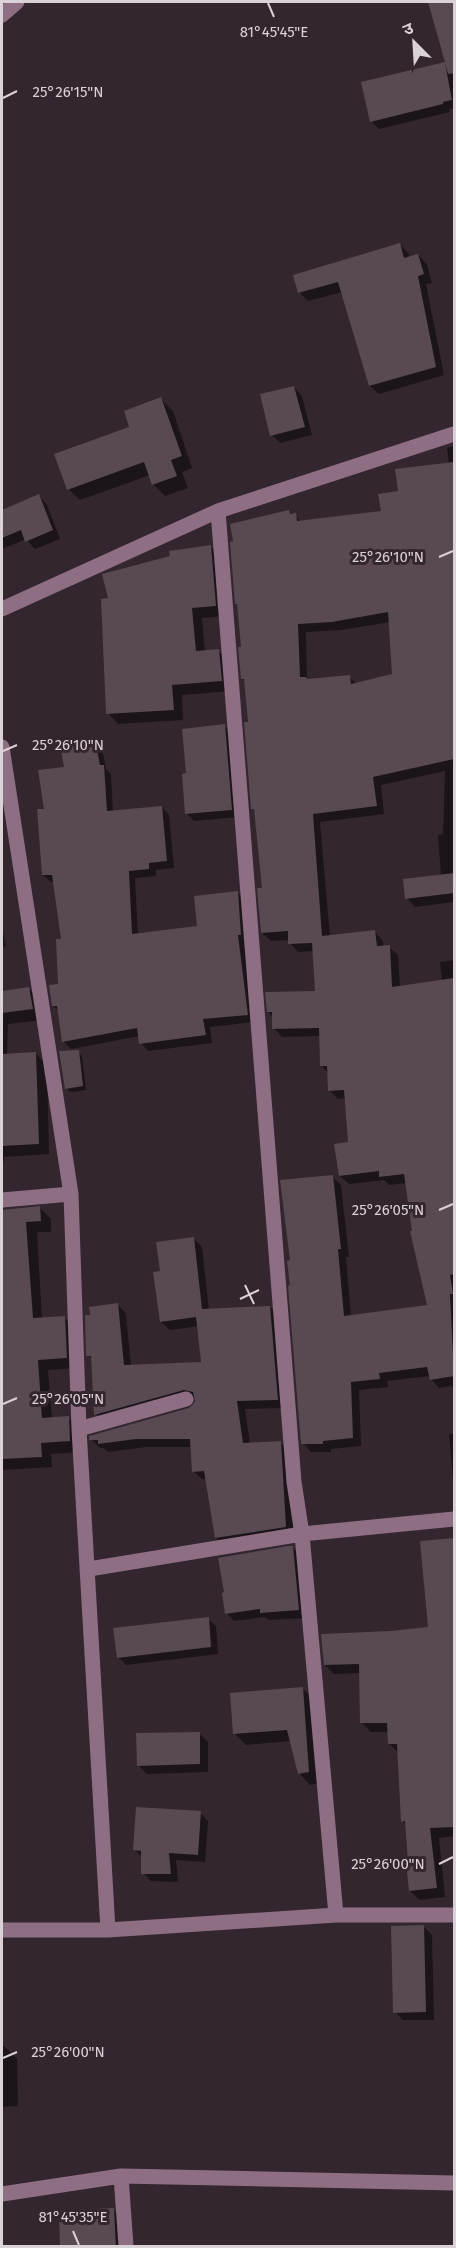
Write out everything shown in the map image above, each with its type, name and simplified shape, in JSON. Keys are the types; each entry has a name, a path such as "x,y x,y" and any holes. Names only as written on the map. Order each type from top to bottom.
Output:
{"street":[{"path":"2,15 17,2"},
{"path":"2,609 218,511 454,434"},
{"path":"218,511 294,1482 302,1534 336,1915"},
{"path":"2,747 71,1194 79,1429 89,1569 108,1930"},
{"path":"2,1200 71,1194"},
{"path":"79,1429 186,1399"},
{"path":"89,1569 302,1534 454,1520"},
{"path":"2,1930 108,1930 336,1915 454,1915"},
{"path":"2,2194 122,2175 454,2183"},
{"path":"122,2175 126,2247"}],"building":[{"path":"428,2 454,2 454,73 448,74 445,63 452,100 370,122 361,82 445,62"},
{"path":"400,243 404,258 418,254 424,274 418,276 436,367 369,386 338,282 298,293 293,275"},
{"path":"294,386 305,427 270,436 260,394"},
{"path":"161,397 182,456 171,460 177,476 152,485 144,462 67,490 54,454 129,427 124,411"},
{"path":"454,462 454,759 373,777 377,806 313,814 322,936 375,930 377,946 390,945 392,987 454,978 454,1274 450,1275 453,1294 450,1294 454,1376 430,1380 427,1367 379,1373 380,1379 351,1382 353,1438 323,1441 323,1444 301,1444 288,1286 290,1285 287,1261 290,1260 280,1180 333,1175 341,1249 338,1249 344,1316 427,1305 410,1231 412,1231 404,1174 379,1177 379,1171 339,1176 334,1144 348,1142 344,1090 328,1091 327,1066 320,1066 319,1028 272,1029 272,1012 267,1012 265,992 315,991 312,943 288,944 288,931 261,933 257,888 262,888 254,809 251,809 244,722 248,722 238,647 241,647 237,604 235,604 230,542 233,541 230,524 289,510 290,514 296,513 297,521 381,511 378,494 398,491 395,469","holes":["388,612 392,674 351,684 350,675 307,679 300,677 298,624 332,622"]},
{"path":"39,494 53,530 25,542 21,530 2,538 2,510"},
{"path":"211,545 216,606 192,608 196,651 219,649 222,681 172,685 174,710 106,714 101,599 108,598 102,574 170,556 169,551"},
{"path":"225,724 232,810 185,814 182,774 186,773 182,729"},
{"path":"95,739 100,765 104,765 107,811 162,806 167,861 149,863 149,869 129,871 132,934 197,926 194,896 238,891 241,935 238,935 248,1015 203,1019 206,1035 139,1044 137,1028 62,1042 57,1006 52,1006 49,985 58,984 56,939 61,939 52,875 42,875 37,809 44,809 38,770 64,767 60,745"},
{"path":"454,873 454,893 405,899 403,879"},
{"path":"29,987 33,1009 2,1013 2,991"},
{"path":"79,1050 83,1086 65,1089 59,1051"},
{"path":"36,1052 39,1144 2,1146 2,1054"},
{"path":"40,1206 41,1221 26,1222 33,1318 65,1316 67,1358 38,1360 42,1418 69,1416 70,1441 41,1443 42,1457 2,1459 2,1210"},
{"path":"194,1237 202,1309 270,1306 278,1400 237,1401 243,1443 281,1441 286,1527 215,1538 204,1471 192,1472 190,1439 136,1439 98,1444 98,1440 89,1440 89,1436 189,1408 195,1402 193,1392 184,1390 94,1415 91,1356 86,1356 85,1315 90,1315 89,1307 118,1303 124,1365 201,1362 196,1317 160,1322 153,1272 160,1271 156,1242"},
{"path":"454,1538 454,1827 430,1828 437,1888 409,1891 405,1821 401,1822 397,1744 388,1744 387,1723 360,1723 359,1664 324,1665 321,1634 428,1627 420,1541"},
{"path":"293,1546 299,1610 260,1613 260,1609 225,1614 218,1558"},
{"path":"209,1617 211,1647 117,1658 113,1628"},
{"path":"303,1687 309,1772 298,1774 287,1730 233,1734 230,1693"},
{"path":"200,1732 200,1764 137,1766 136,1733"},
{"path":"136,1807 201,1811 198,1855 169,1853 171,1874 141,1874 141,1851 133,1850"},
{"path":"424,1925 426,2012 393,2013 391,1926"},
{"path":"114,2208 116,2247 60,2247 59,2211"}]}
